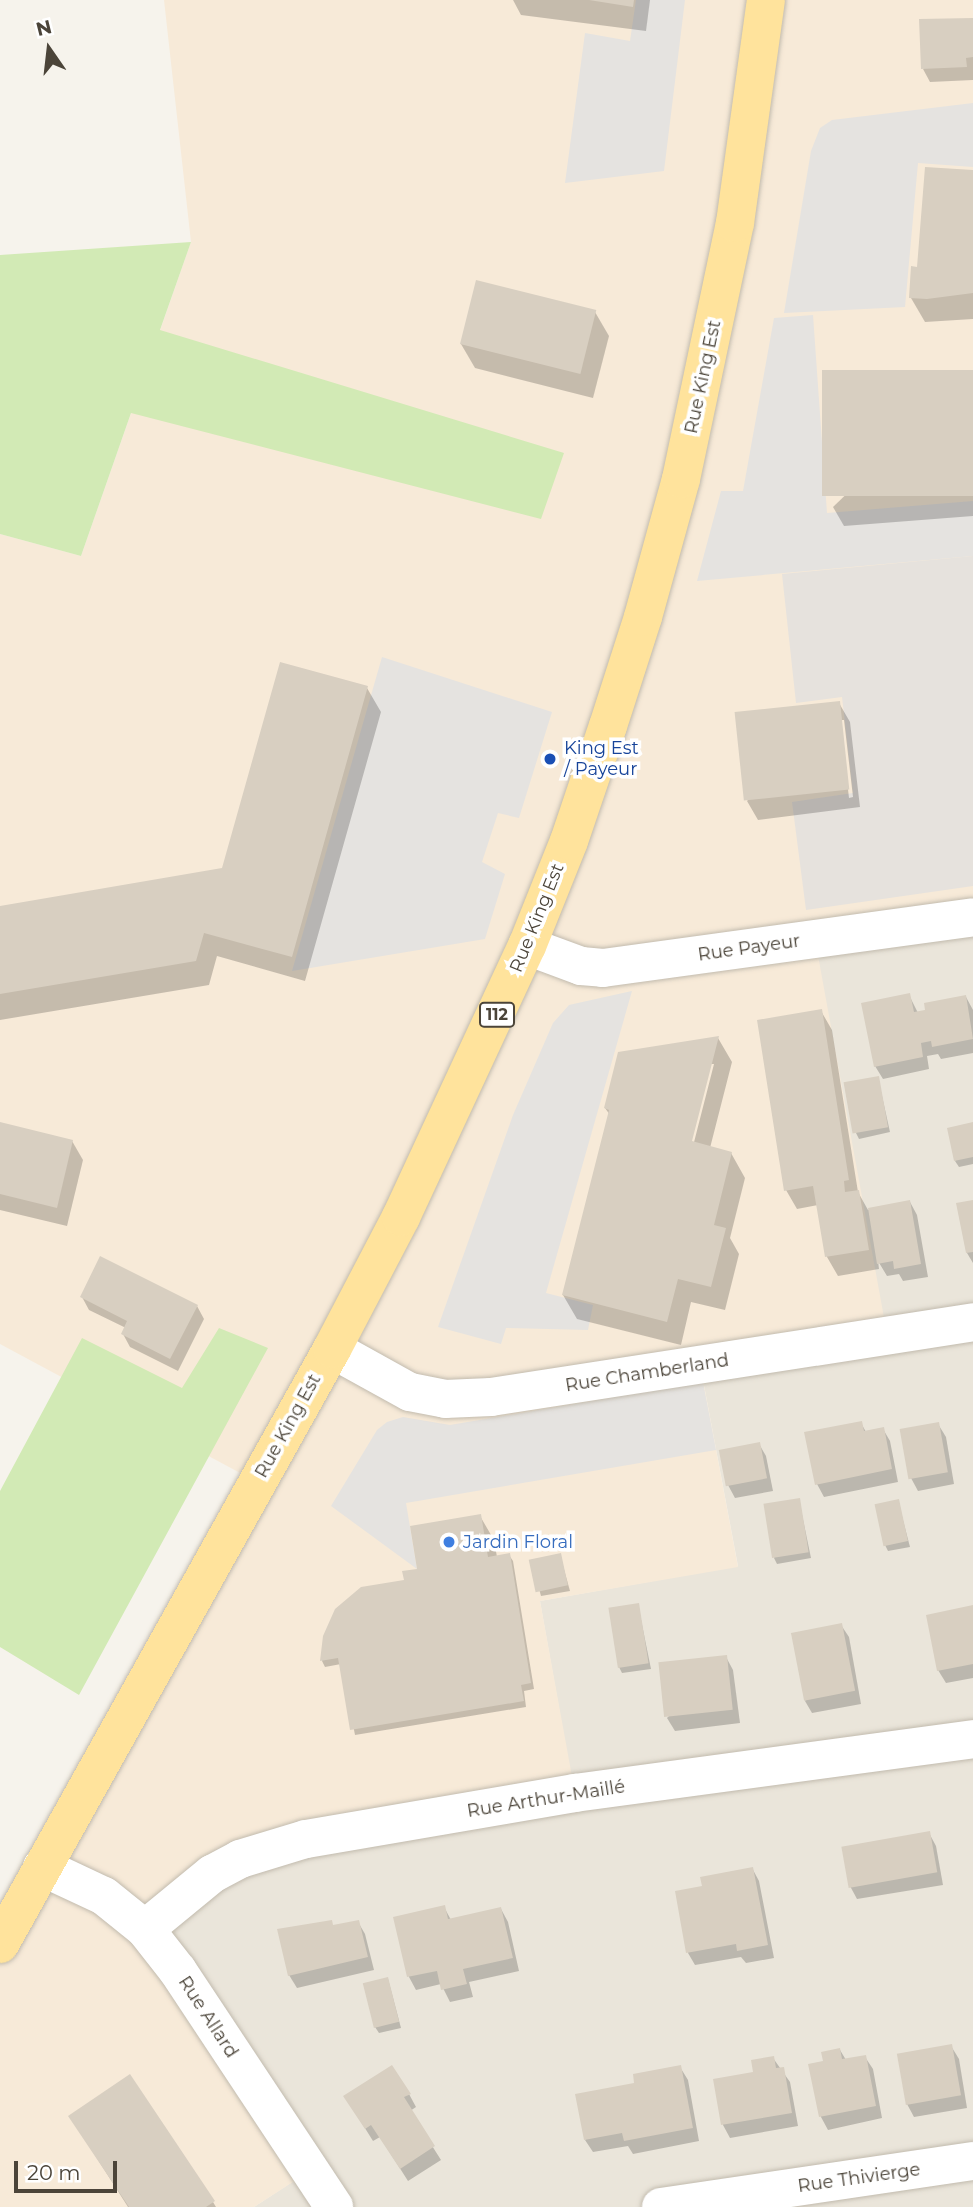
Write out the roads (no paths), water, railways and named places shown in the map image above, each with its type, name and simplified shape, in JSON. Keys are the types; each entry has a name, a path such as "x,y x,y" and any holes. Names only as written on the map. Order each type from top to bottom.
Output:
{"main road":[{"name":"Rue King Est","path":"0,1944 332,1349 401,1217 527,946 569,841 643,617 681,479 735,223 766,0"}],"street":[{"name":"Rue Payeur","path":"527,946 581,966 603,968 973,916"},
{"name":"Rue Chamberland","path":"332,1349 410,1392 445,1399 468,1398 973,1322"},
{"name":"Rue Arthur-Maillé","path":"145,1929 212,1874 264,1851 306,1839 575,1793 973,1739"},
{"name":"Rue Allard","path":"42,1867 104,1896 145,1929 177,1971 334,2207"},
{"name":"Rue Thivierge","path":"661,2207 973,2161"}],"place":[{"name":"King Est / Payeur","path":"550,759"},
{"name":"Jardin Floral","path":"449,1542"}]}
